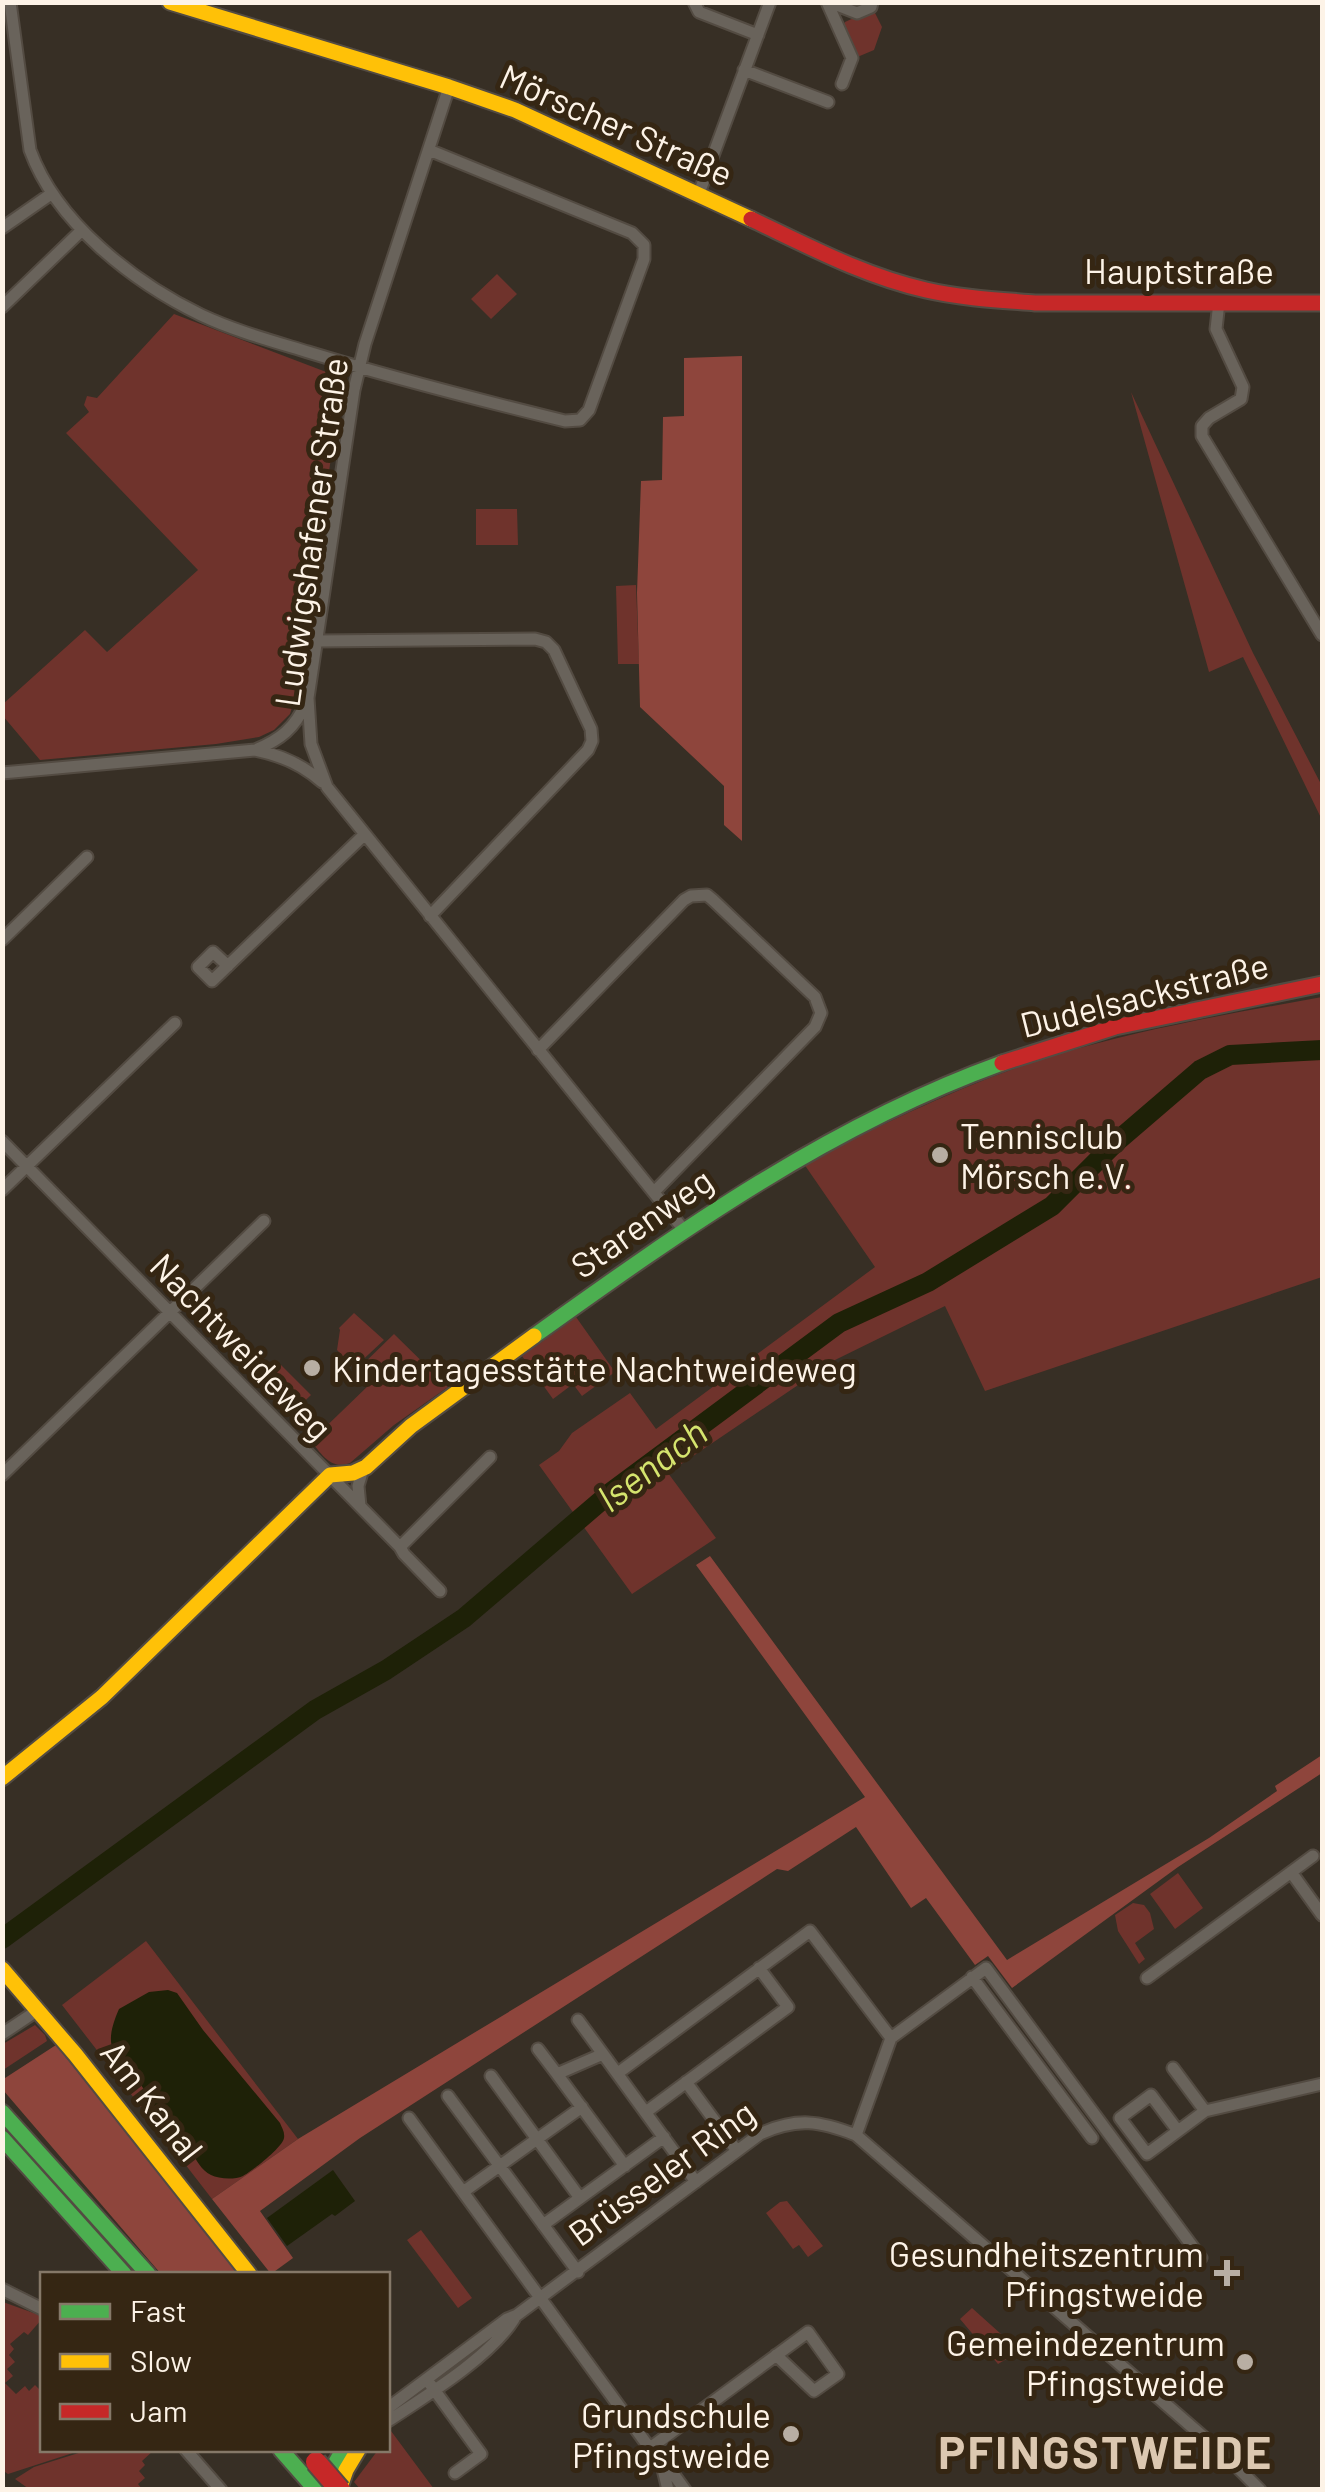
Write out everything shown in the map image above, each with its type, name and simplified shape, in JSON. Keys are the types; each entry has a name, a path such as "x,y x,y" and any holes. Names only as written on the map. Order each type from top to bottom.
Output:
{"main road":[{"name":"Mörscher Straße","path":"173,3 449,86 515,110 858,269 955,296 1035,302"},
{"name":"Hauptstraße","path":"1035,302 1322,303"},
{"name":"Dudelsackstraße","path":"983,1070 1103,1031 1322,984"},
{"name":"Starenweg","path":"363,1469 405,1430 459,1390 738,1194 800,1157 983,1070"},
{"path":"2,1778 102,1697 330,1475 363,1469"},
{"name":"Am Kanal","path":"2,1969 248,2272"},
{"path":"2,2112 146,2272"},
{"path":"2,2138 122,2272"},
{"path":"284,2452 322,2479"},
{"path":"322,2479 342,2452"},
{"path":"322,2479 356,2452"}],"street":[{"path":"10,2 30,150 37,171 82,230 121,264 154,288 230,328 359,368 565,421 580,420 590,410 644,259 644,245 632,233 429,150"},
{"path":"694,2 698,12 758,34"},
{"path":"698,196 770,2"},
{"path":"828,2 856,13"},
{"path":"828,2 852,58 842,84"},
{"path":"836,23 870,7 872,2"},
{"path":"744,70 828,102"},
{"name":"Ludwigshafener Straße","path":"449,86 359,368 308,698 312,744 327,787 684,1230"},
{"path":"2,228 51,194"},
{"path":"2,306 82,230"},
{"path":"1219,302 1216,329 1243,387 1241,399 1208,418 1202,426 1202,436 1322,636"},
{"path":"316,641 546,642 554,650 591,728 588,750 430,916"},
{"path":"2,774 255,750 288,733 308,698"},
{"path":"255,750 293,761 327,787"},
{"path":"228,966 365,834"},
{"path":"2,940 87,858"},
{"path":"538,1050 691,896 706,895 713,900 815,997 821,1013 815,1027 654,1192"},
{"path":"2,1190 176,1023"},
{"name":"Nachtweideweg","path":"2,1141 440,1591"},
{"path":"2,1475 264,1221"},
{"path":"400,1547 490,1457"},
{"path":"360,1506 358,1486 363,1469"},
{"path":"1147,1978 1314,1856"},
{"path":"1292,1872 1322,1915"},
{"path":"618,2072 810,1931 891,2038"},
{"path":"646,2112 788,2007 760,1968"},
{"path":"856,2136 891,2038 986,1968 1200,2258"},
{"path":"972,1978 1092,2138"},
{"path":"2,2034 38,2010"},
{"path":"578,2020 696,2182"},
{"path":"538,2048 624,2166"},
{"path":"557,2074 603,2054"},
{"path":"1173,2068 1205,2111"},
{"path":"490,2076 580,2198"},
{"path":"686,2082 737,2151"},
{"path":"1178,2131 1151,2095 1120,2118 1146,2154 1178,2131 1205,2111 1322,2084"},
{"path":"448,2096 578,2272"},
{"path":"463,2192 582,2107"},
{"path":"409,2118 650,2448 685,2490"},
{"name":"Brüsseler Ring","path":"390,2419 508,2319 578,2272 760,2134 792,2123 810,2122 856,2136 1096,2342 1260,2490"},
{"path":"544,2225 664,2137"},
{"path":"2,2289 40,2308"},
{"path":"650,2448 776,2355 808,2332 838,2374 814,2391 776,2355"},
{"path":"430,2385 481,2454 454,2473"},
{"name":"Brüsseler Ring","path":"390,2407 430,2385"},
{"path":"188,2452 221,2490"},
{"path":"662,2464 668,2490"}],"shaded area":[{"path":"873,9 882,27 874,50 855,58 843,26"},
{"path":"497,274 517,294 491,319 471,299"},
{"path":"174,314 342,378 300,681 290,714 274,730 259,737 40,760 3,716 3,704 85,630 107,652 198,570 66,433 89,412 84,405 87,396 97,398"},
{"path":"742,356 742,841 724,825 724,786 640,707 637,593 641,481 662,480 663,417 684,416 684,358"},
{"path":"1131,392 1253,653 1322,786 1322,820 1243,657 1209,672"},
{"path":"476,509 517,509 518,545 476,545"},
{"path":"636,585 639,664 618,664 616,586"},
{"path":"1322,997 1322,1277 985,1391 945,1306 835,1360 668,1473 716,1538 632,1594 539,1465 559,1451 572,1433 630,1393 656,1429 875,1267 804,1164 958,1091 1055,1055 1154,1029"},
{"path":"354,1313 384,1340 354,1368 337,1350 339,1328"},
{"path":"576,1317 615,1372 582,1396 573,1384 553,1399 522,1356"},
{"path":"394,1334 448,1387 394,1425 350,1463 332,1463 311,1441 370,1384 357,1370"},
{"path":"281,1365 311,1395 289,1416 260,1385"},
{"path":"710,1556 1007,1960 1209,1838 1322,1755 1322,1773 1178,1867 1012,1988 988,1956 975,1965 926,1898 911,1908 856,1827 788,1871 777,1869 360,2138 260,2211 293,2258 269,2272 212,2199 298,2139 865,1797 696,1565"},
{"path":"1178,1873 1203,1908 1175,1929 1150,1894"},
{"path":"1133,1903 1144,1905 1154,1929 1135,1943 1145,1959 1139,1964 1118,1931 1115,1915"},
{"path":"146,1941 298,2139 212,2199 62,2005"},
{"path":"149,1992 177,1993 283,2130 284,2138 278,2147 243,2176 222,2178 205,2170 177,2121 168,2121 156,2109 115,2054 111,2037 119,2009"},
{"path":"35,2025 47,2041 3,2070 3,2044"},
{"path":"56,2045 237,2272 159,2272 3,2090 2,2080"},
{"path":"333,2170 355,2201 287,2246 267,2218"},
{"path":"787,2201 823,2246 808,2257 799,2245 793,2249 766,2213"},
{"path":"421,2230 472,2298 458,2308 407,2240"},
{"path":"3,2302 40,2315 40,2321 28,2335 24,2332 10,2344 14,2349 9,2355 15,2362 7,2369 13,2376 5,2383 16,2394 25,2386 29,2391 35,2385 40,2388 40,2452 76,2452 8,2474 2,2470"},
{"path":"972,2308 1020,2351 998,2364 960,2319"},
{"path":"390,2433 434,2489 360,2489 354,2482 376,2452 390,2452"},
{"path":"82,2452 152,2452 142,2461 145,2465 139,2471 145,2478 138,2484 142,2489 29,2489 15,2479 34,2467"}],"waterway":[{"name":"Isenach","path":"2,1939 315,1710 386,1670 464,1618 610,1493 839,1323 928,1282 1052,1206 1115,1143 1200,1070 1230,1055 1322,1050"}],"traffic: fast":[{"path":"534,1336 702,1219 817,1149 939,1088 1002,1063"},
{"path":"2,2112 146,2272"},
{"path":"2,2138 122,2272"},
{"path":"283,2452 316,2490"},
{"path":"325,2481 342,2452"}],"traffic: slow":[{"path":"170,2 515,110 751,219"},
{"path":"2,1778 102,1697 330,1475 353,1473 366,1467 411,1426 534,1336"},
{"path":"2,1969 75,2054 247,2272"},
{"path":"339,2490 357,2452"}],"traffic: jam":[{"path":"751,219 858,269 953,295 1035,303 1322,303"},
{"path":"1002,1063 1115,1027 1322,984"},
{"path":"316,2462 340,2490"}],"place":[{"name":"Tennisclub Mörsch e.V.","path":"940,1155"},
{"name":"Kindertagesstätte Nachtweideweg","path":"312,1368"},
{"name":"Gesundheitszentrum Pfingstweide","path":"1227,2273"},
{"name":"Gemeindezentrum Pfingstweide","path":"1245,2362"},
{"name":"Grundschule Pfingstweide","path":"791,2434"}],"district":[{"name":"PFINGSTWEIDE","path":"1106,2451"}]}
